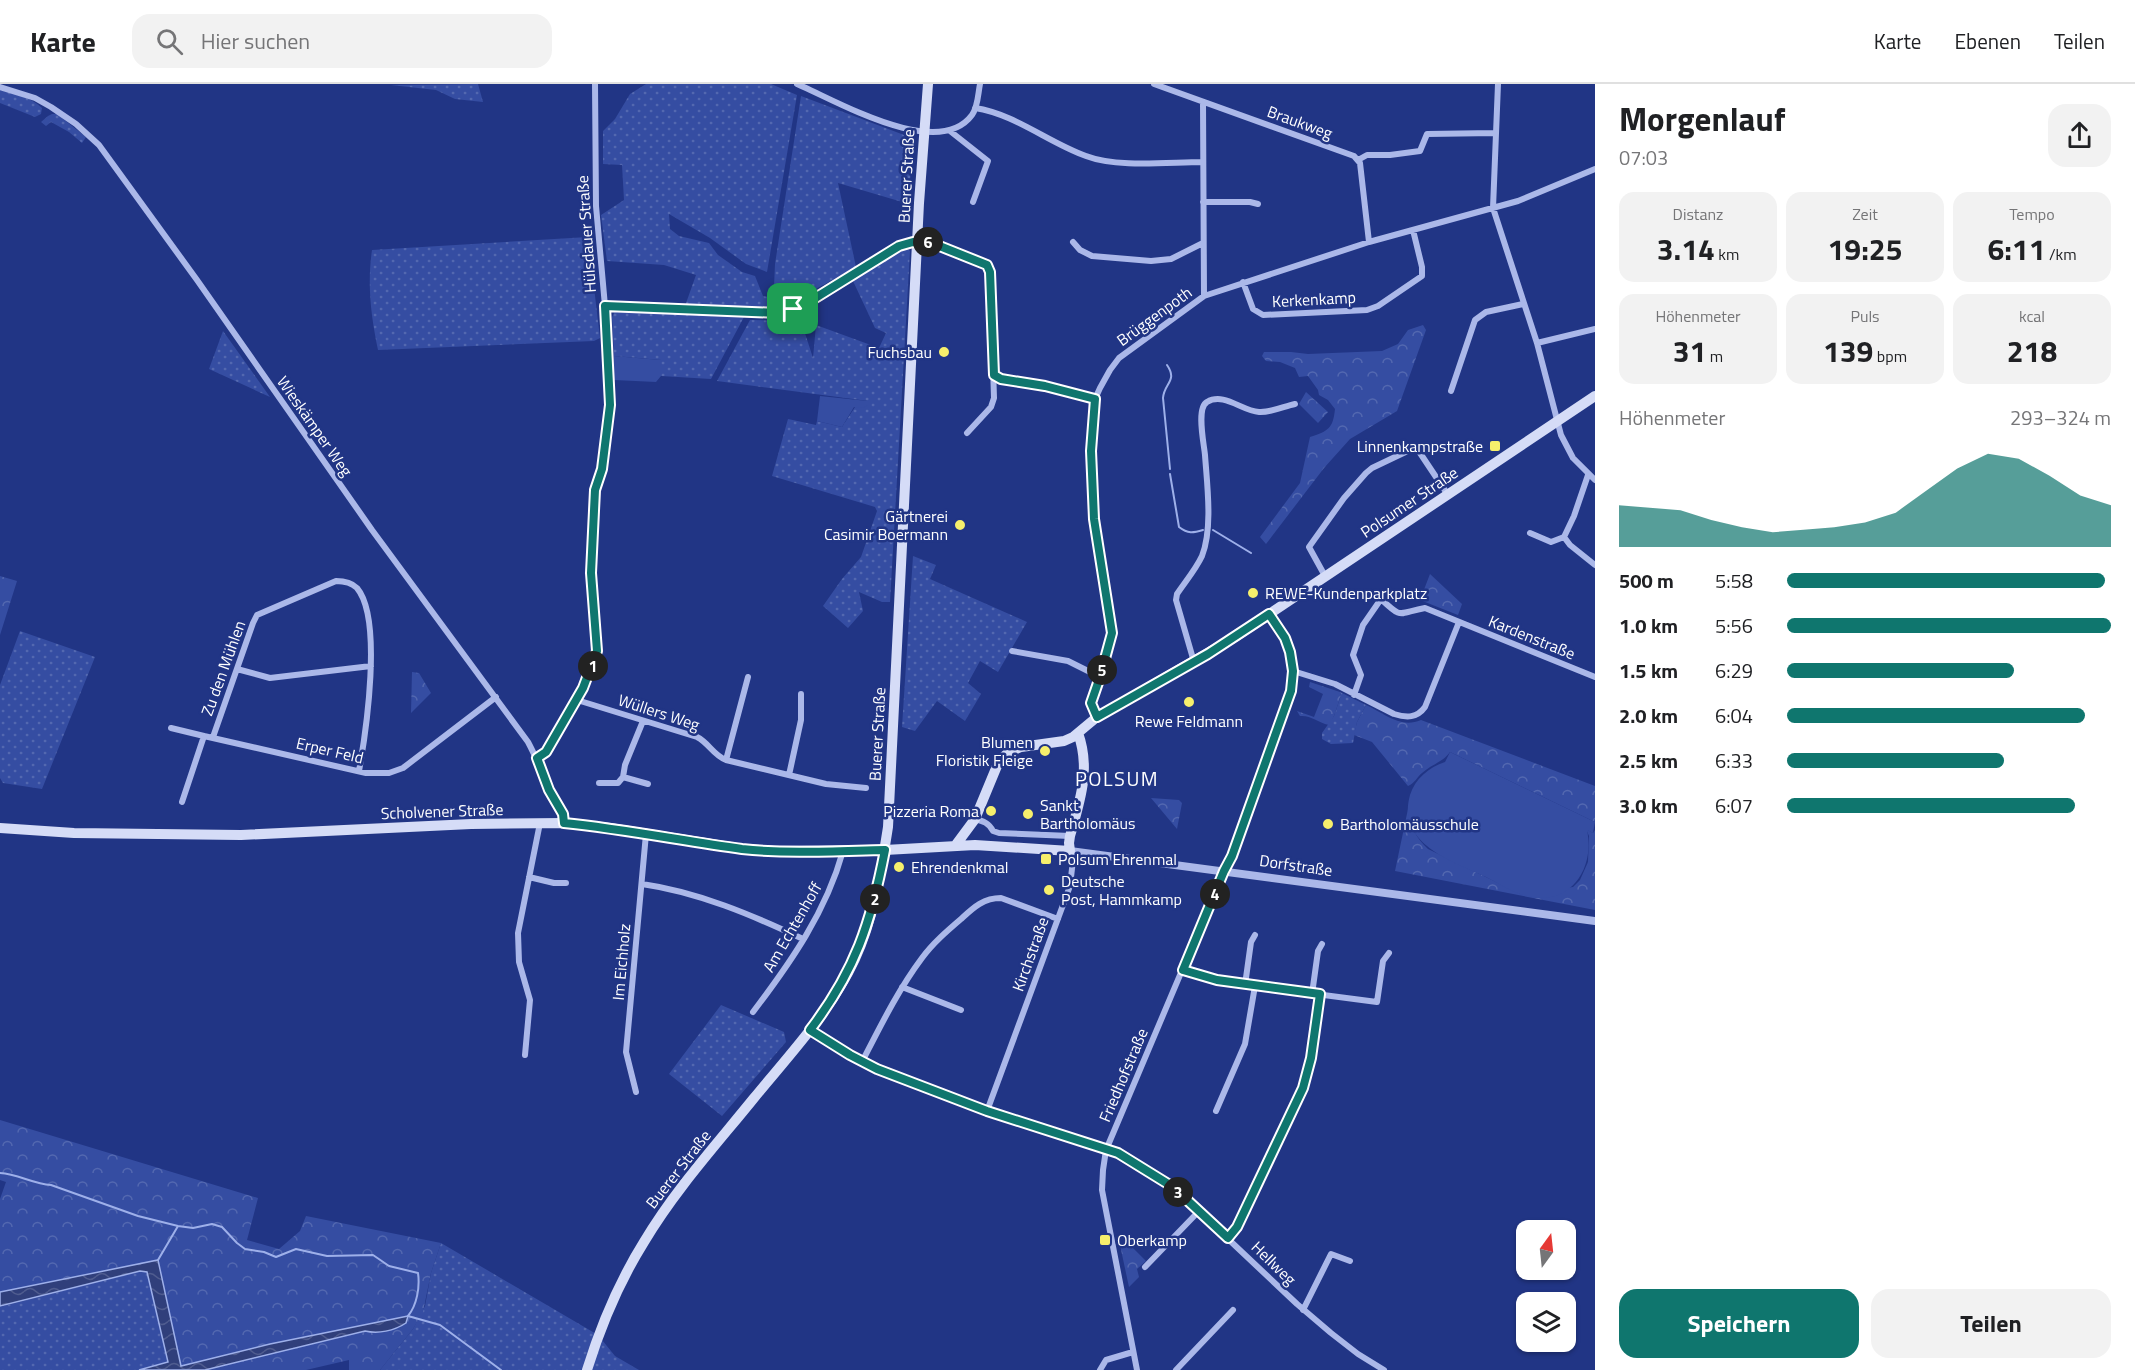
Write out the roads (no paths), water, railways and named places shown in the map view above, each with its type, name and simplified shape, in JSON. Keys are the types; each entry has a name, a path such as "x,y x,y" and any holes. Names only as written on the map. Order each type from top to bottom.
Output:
{"main road":[{"name":"Buerer Straße","path":"586,1370 614,1298 657,1222 703,1161 810,1030 832,998 856,957 875,897 888,827 923,132 928,84"},
{"name":"Polsumer Straße","path":"1078,733 1097,717 1194,662 1269,614 1595,396"},
{"path":"955,846 975,819 996,766 1005,754 1015,748 1064,741 1078,733"},
{"name":"Kirchstraße","path":"1070,851 1070,836 1085,778 1081,740 1078,733"},
{"name":"Scholvener Straße","path":"0,828 74,833 241,835 471,824 564,823 743,849 885,850"},
{"name":"Dorfstraße","path":"885,850 975,845 1070,851"}],"street":[{"name":"Hülsdauer Straße","path":"537,758 546,752 577,700 594,664 597,651 591,573 595,490 602,469 610,405 605,306 596,206 595,84"},
{"path":"797,84 901,128 923,132 950,131 960,126 971,116 975,108 980,84"},
{"name":"Braukweg","path":"1154,84 1350,154 1358,160"},
{"path":"1497,84 1492,208 1537,343 1561,435 1569,452 1595,480"},
{"name":"Wieskämper Weg","path":"0,87 27,95 51,107 76,124 108,157 379,540 528,742 537,758 549,790 563,814 564,823"},
{"path":"1203,102 1204,296"},
{"path":"975,108 999,114 1087,156 1110,162 1202,162"},
{"path":"950,131 988,161 973,202"},
{"path":"1369,242 1358,160 1367,155 1419,151 1427,134 1495,133"},
{"name":"Brüggenpoth","path":"1097,717 1091,703 1112,633 1094,519 1091,451 1095,399 1119,358 1204,296 1369,242 1518,201 1595,169"},
{"path":"1203,202 1258,204"},
{"name":"Kerkenkamp","path":"1243,282 1253,309 1263,315 1367,310 1378,306 1422,276 1413,230"},
{"path":"1073,242 1080,250 1092,256 1151,261 1171,259 1203,243"},
{"path":"605,306 779,313 804,305 903,244 932,243 987,265 990,272 994,398 991,407 967,433"},
{"path":"1451,392 1475,320 1486,312 1523,304"},
{"path":"1537,343 1595,329"},
{"path":"994,375 1001,379 1045,386 1095,399"},
{"path":"1194,662 1176,600 1177,594 1202,555 1207,536 1206,477 1201,414 1204,404 1208,401 1222,399 1260,413 1295,404"},
{"path":"1325,576 1309,548 1344,498 1372,468 1416,447 1448,495"},
{"path":"1530,533 1551,543 1564,537 1588,475"},
{"path":"1564,537 1570,545 1595,565"},
{"name":"Zu den Mühlen","path":"213,737 257,615 336,581 345,581 355,586 364,599 369,624 371,666 368,723 359,771"},
{"name":"Kardenstraße","path":"1354,695 1361,675 1353,655 1363,626 1381,599 1400,614 1425,608 1595,677"},
{"path":"1269,614 1285,638 1293,671 1328,681 1404,717 1413,717 1421,712 1459,622"},
{"path":"1012,651 1068,661 1100,677"},
{"path":"237,669 270,678 371,666"},
{"name":"Friedhofstraße","path":"1137,1370 1102,1190 1102,1170 1106,1150 1232,856 1287,705 1293,671"},
{"path":"726,760 748,677"},
{"path":"789,775 801,720 801,694"},
{"name":"Erper Feld","path":"171,728 359,771 389,773 403,768 496,697"},
{"name":"Wüllers Weg","path":"577,700 697,737 707,744 717,757 726,760 826,784 866,788"},
{"path":"599,783 618,783 623,777 625,765 643,721"},
{"path":"182,802 204,736"},
{"path":"623,777 648,783"},
{"path":"975,819 986,822 993,831 999,833 1070,836"},
{"path":"525,1055 530,1000 522,977 518,944 540,823"},
{"name":"Im Eichholz","path":"636,1092 626,1052 646,834"},
{"name":"Am Echtenhoff","path":"753,1012 774,985 825,903 843,851"},
{"name":"Dorfstraße","path":"1070,851 1595,921"},
{"name":"Kirchstraße","path":"987,1111 1070,886 1073,860 1070,851"},
{"path":"529,877 554,883 566,883"},
{"path":"642,884 691,894 776,926 803,939"},
{"path":"862,1062 902,987 932,945 981,902 991,898 1001,898 1059,919"},
{"path":"1245,985 1251,942 1255,935"},
{"path":"1312,993 1318,951 1322,944"},
{"path":"1183,970 1208,978 1245,985 1377,1002 1383,961 1389,952"},
{"path":"1216,1111 1245,1044 1255,986"},
{"path":"902,987 961,1010"},
{"path":"1228,1238 1237,1227 1303,1088 1311,1058 1320,994"},
{"path":"810,1030 862,1062 987,1111 1106,1150"},
{"name":"Hellweg","path":"1106,1150 1118,1153 1159,1177 1199,1211 1303,1310 1358,1354 1384,1370"},
{"path":"1145,1267 1199,1211"},
{"name":"Hellweg","path":"1303,1310 1331,1254 1350,1261"},
{"path":"1176,1370 1233,1310"},
{"path":"1100,1370 1106,1360 1133,1352"}],"water":[{"path":"158,1260 181,1366 270,1344 408,1316 406,1323 391,1330 365,1331 205,1370 139,1370 168,1362 147,1272 140,1271 0,1306 0,1292"}],"waterway":[{"path":"1167,365 1171,379 1163,398 1170,469"},
{"path":"1170,474 1179,527 1191,532 1203,530"},
{"path":"1213,530 1251,553"},
{"path":"0,1173 51,1185 138,1216 178,1226 193,1228 212,1224 222,1227 245,1249 264,1252 276,1257 296,1249 327,1256 373,1255 389,1266 418,1273 417,1296 408,1316 440,1325 501,1370"},
{"path":"158,1260 178,1226"}],"place":[{"name":"Fuchsbau","path":"944,352"},
{"name":"Linnenkampstraße","path":"1495,446"},
{"name":"Gärtnerei Casimir Boermann","path":"960,525"},
{"name":"REWE-Kundenparkplatz","path":"1253,593"},
{"name":"Rewe Feldmann","path":"1189,702"},
{"name":"Blumen Floristik Fleige","path":"1045,751"},
{"name":"Pizzeria Roma","path":"991,811"},
{"name":"Sankt Bartholomäus","path":"1028,814"},
{"name":"Bartholomäusschule","path":"1328,824"},
{"name":"Polsum Ehrenmal","path":"1046,859"},
{"name":"Ehrendenkmal","path":"899,867"},
{"name":"Deutsche Post, Hammkamp","path":"1049,890"},
{"name":"Oberkamp","path":"1105,1240"}],"district":[{"name":"POLSUM","path":"1117,778"}]}
